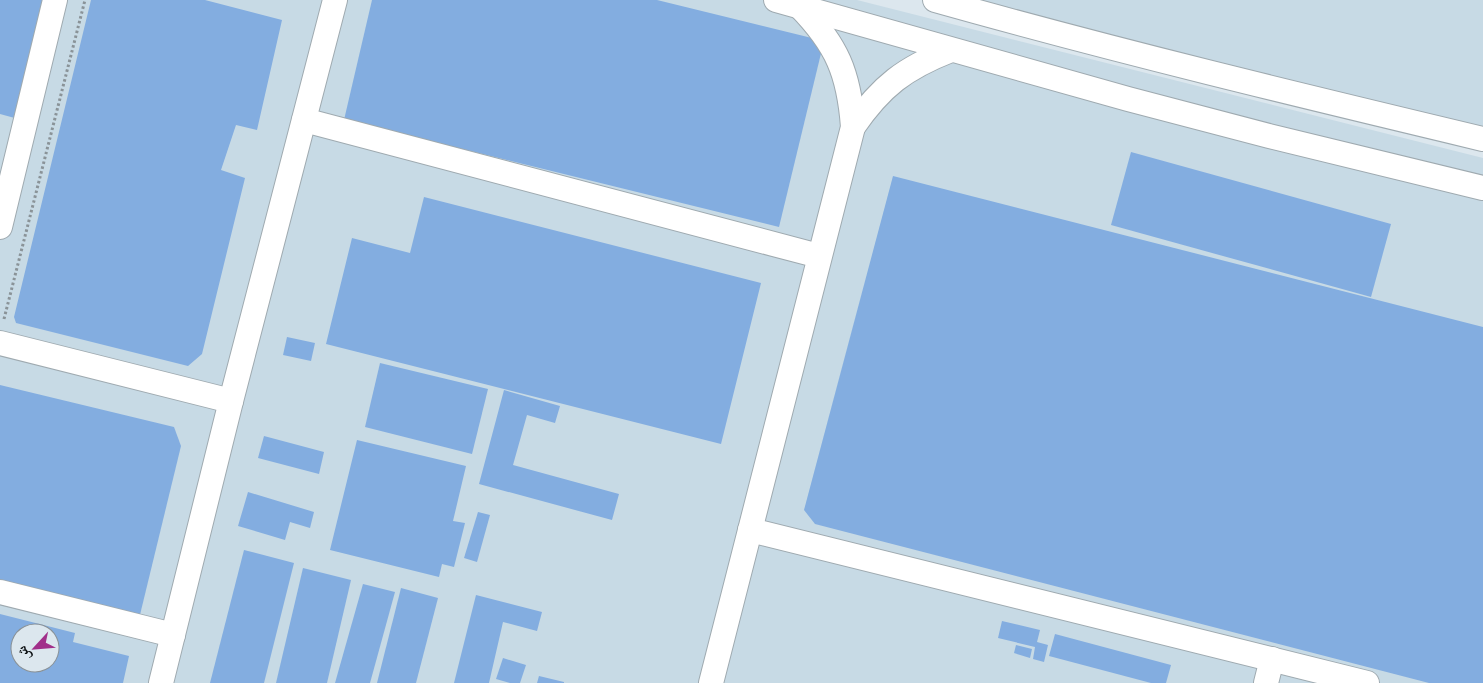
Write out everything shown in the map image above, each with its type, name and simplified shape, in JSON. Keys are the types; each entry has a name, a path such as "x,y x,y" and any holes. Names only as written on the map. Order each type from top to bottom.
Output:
{"street":[{"path":"0,227 55,0"},
{"path":"776,0 950,50 1269,136 1483,188"},
{"path":"935,0 1156,60 1483,139"},
{"path":"160,683 230,401 304,120 330,1"},
{"path":"711,683 853,126 851,99 844,73 834,48 818,25 799,6"},
{"path":"853,126 885,87 927,59 950,50"},
{"path":"304,120 819,256"},
{"path":"1,335 230,401"},
{"path":"750,530 1367,683"},
{"path":"0,592 173,635"},
{"path":"1266,683 1272,659"}],"path":[{"path":"1,335 85,0"}],"shaded area":[{"path":"0,0 857,0 1483,158 1483,683 0,683"},
{"path":"941,0 1483,0 1483,145"}],"building":[{"path":"0,0 51,0 22,120 0,114"},
{"path":"91,0 205,0 282,20 257,130 236,125 221,170 245,178 202,354 188,366 16,323 14,317"},
{"path":"372,0 657,0 824,41 779,227 344,120"},
{"path":"1131,152 1391,224 1371,297 1111,225"},
{"path":"893,176 1483,327 1483,683 1429,683 815,524 804,510"},
{"path":"424,197 761,283 721,444 326,344 352,238 410,253"},
{"path":"287,337 315,343 311,361 283,355"},
{"path":"380,363 488,389 472,454 365,427"},
{"path":"0,385 174,427 181,446 138,623 0,588"},
{"path":"504,390 560,406 555,423 527,415 513,465 619,494 612,520 479,484"},
{"path":"264,436 324,452 319,474 258,458"},
{"path":"357,440 466,466 453,521 465,523 454,567 442,564 439,577 330,550"},
{"path":"248,492 314,512 310,528 290,522 285,540 238,526"},
{"path":"478,512 490,515 477,562 464,558"},
{"path":"244,550 294,563 264,683 210,683"},
{"path":"303,568 351,580 327,683 276,683"},
{"path":"363,584 395,592 370,683 335,683"},
{"path":"401,588 438,598 416,683 377,683"},
{"path":"476,595 542,612 537,631 503,622 489,683 454,683"},
{"path":"0,614 36,623 10,623 10,673 60,673 60,629 75,633 73,642 129,656 123,683 0,683"},
{"path":"1002,621 1040,630 1037,642 1048,645 1044,662 1033,659 1035,647 998,638"},
{"path":"1055,634 1171,665 1166,683 1151,683 1049,656"},
{"path":"1016,645 1032,649 1030,658 1014,653"},
{"path":"503,658 526,665 520,683 510,683 496,679"},
{"path":"539,676 564,682 564,683 537,683"}]}
